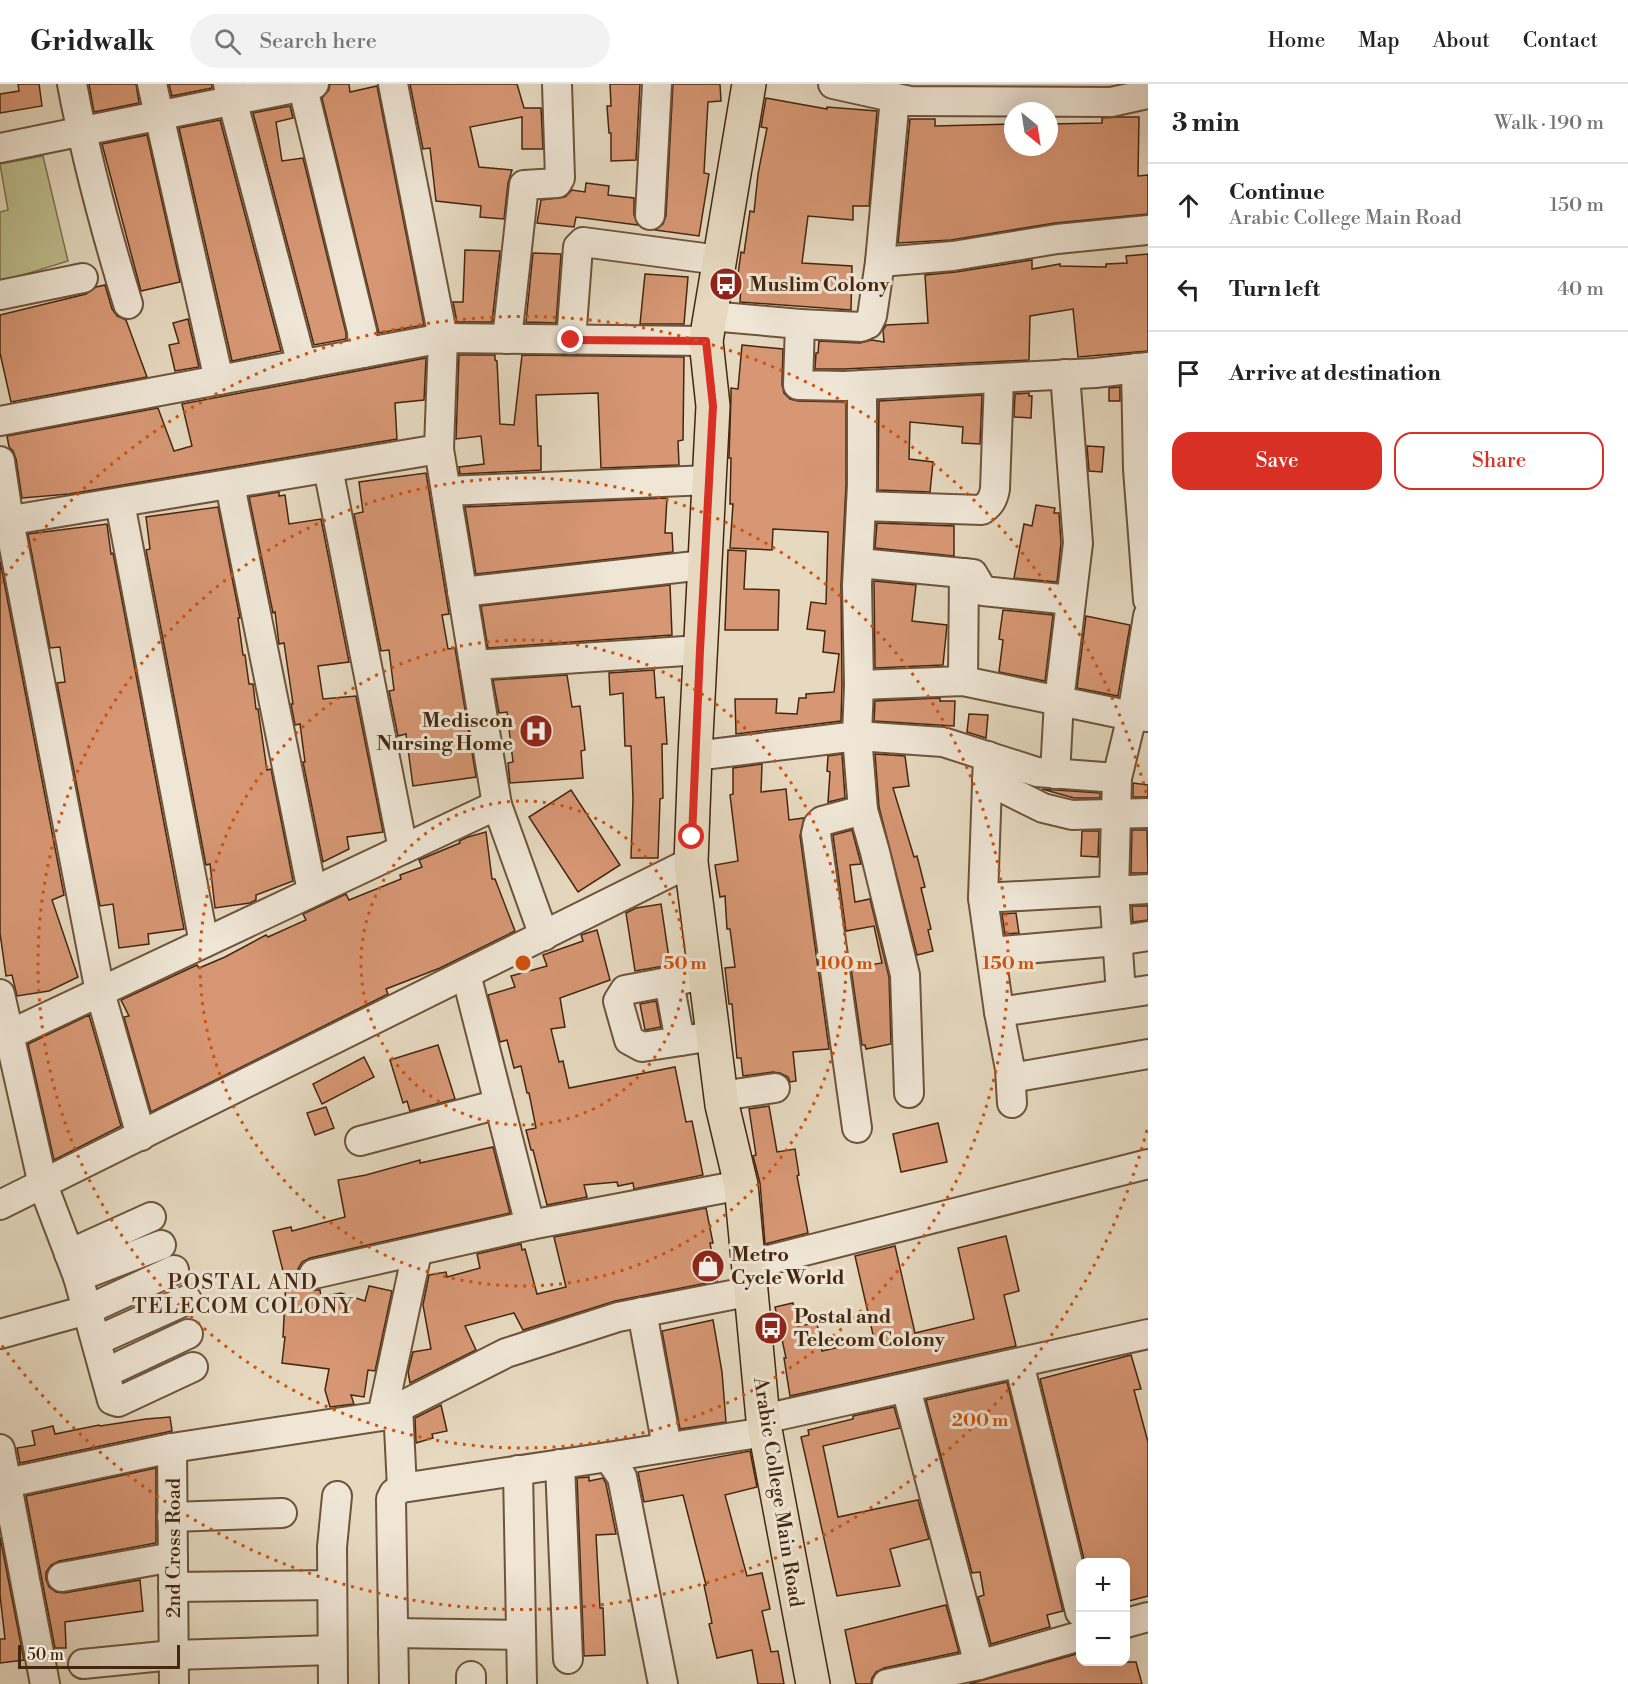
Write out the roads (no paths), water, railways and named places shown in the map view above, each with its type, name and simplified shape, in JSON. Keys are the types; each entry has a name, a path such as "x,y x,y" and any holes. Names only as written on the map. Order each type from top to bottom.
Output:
{"main road":[{"name":"Arabic College Main Road","path":"748,84 708,329 713,406 691,862 721,1096 741,1185 764,1426 813,1684"}],"street":[{"path":"72,84 81,132 128,304"},
{"path":"152,84 219,380"},
{"path":"393,84 443,338 439,449 497,805 544,936"},
{"path":"507,339 524,185 557,183 560,178 557,84"},
{"path":"650,215 657,84"},
{"path":"833,84 910,101 1014,93 1077,93 1111,102 1148,94"},
{"path":"0,148 160,115 230,92 306,85 362,331 363,353"},
{"path":"230,92 302,364"},
{"path":"0,421 443,338 571,340 800,324 861,327 868,324 872,316 880,262 895,98"},
{"path":"880,262 952,256 1057,239 1148,230"},
{"path":"571,340 578,247 583,242 719,260"},
{"path":"0,295 83,278"},
{"path":"800,324 798,385 862,385 1142,368 1138,469 1148,600"},
{"path":"1055,774 1059,701 1078,543 1065,374"},
{"path":"861,506 982,510 990,504 994,498 995,489 999,378"},
{"path":"862,385 857,736 863,810 876,852 905,975 909,1093"},
{"path":"5,521 439,449"},
{"path":"0,461 5,521 100,992 141,1137"},
{"path":"328,468 403,849"},
{"path":"446,491 709,480"},
{"path":"230,485 312,891"},
{"path":"120,503 204,943"},
{"path":"859,563 973,574 983,591 1071,600"},
{"path":"462,592 704,565"},
{"path":"963,681 964,573"},
{"path":"999,1012 1134,992 1117,941 1114,891 1117,778 1140,716 1148,616"},
{"path":"474,665 700,650"},
{"path":"859,685 963,681 1140,716"},
{"path":"695,756 857,736 943,742 987,768 1043,808 1072,815 1148,813"},
{"path":"987,768 1117,778"},
{"path":"987,768 984,898 999,1012 1010,1069 1012,1103"},
{"path":"4,1037 497,805"},
{"path":"857,1128 816,834 818,825 822,821 863,810"},
{"path":"0,1206 691,862"},
{"path":"984,898 1148,889"},
{"path":"991,952 1117,941 1148,936"},
{"path":"466,975 530,1226"},
{"path":"705,975 625,990 618,1001 629,1041 642,1047 713,1036"},
{"path":"669,982 680,1041"},
{"path":"0,994 4,1037 43,1185 73,1266 112,1400 118,1402 193,1367"},
{"path":"1010,1069 1017,1077 1148,1054"},
{"path":"721,1096 774,1088"},
{"path":"360,1141 499,1104"},
{"path":"6,1483 172,1448 390,1412 506,1353 750,1278 1148,1164"},
{"path":"314,1274 530,1226 741,1185"},
{"path":"73,1266 151,1217"},
{"path":"73,1266 160,1245"},
{"path":"402,1488 390,1412 417,1252"},
{"path":"0,1334 87,1310 174,1270"},
{"path":"96,1341 187,1300"},
{"path":"642,1312 667,1447"},
{"path":"105,1373 188,1334"},
{"path":"394,1684 392,1499 394,1492 402,1488 667,1447 764,1426 906,1388 1019,1363 1147,1339"},
{"path":"1019,1363 1076,1596"},
{"path":"906,1388 979,1665"},
{"name":"2nd Cross Road","path":"172,1448 174,1684"},
{"path":"0,1449 45,1684"},
{"path":"608,1456 622,1477 663,1684"},
{"path":"560,1464 568,1659"},
{"path":"518,1470 522,1684"},
{"path":"333,1684 332,1547 337,1496"},
{"path":"172,1517 282,1513"},
{"path":"62,1577 172,1557"},
{"path":"173,1587 332,1585"},
{"path":"1130,1622 1148,1617"},
{"path":"393,1633 521,1635"},
{"path":"887,1684 979,1665 1076,1637"},
{"path":"83,1664 173,1654 332,1650"}],"place":[{"name":"Muslim Colony","path":"726,284"},
{"name":"Mediscon Nursing Home","path":"536,731"},
{"name":"Metro Cycle World","path":"708,1266"},
{"name":"Postal and Telecom Colony","path":"771,1328"}],"district":[{"name":"POSTAL AND TELECOM COLONY","path":"243,1294"}]}
